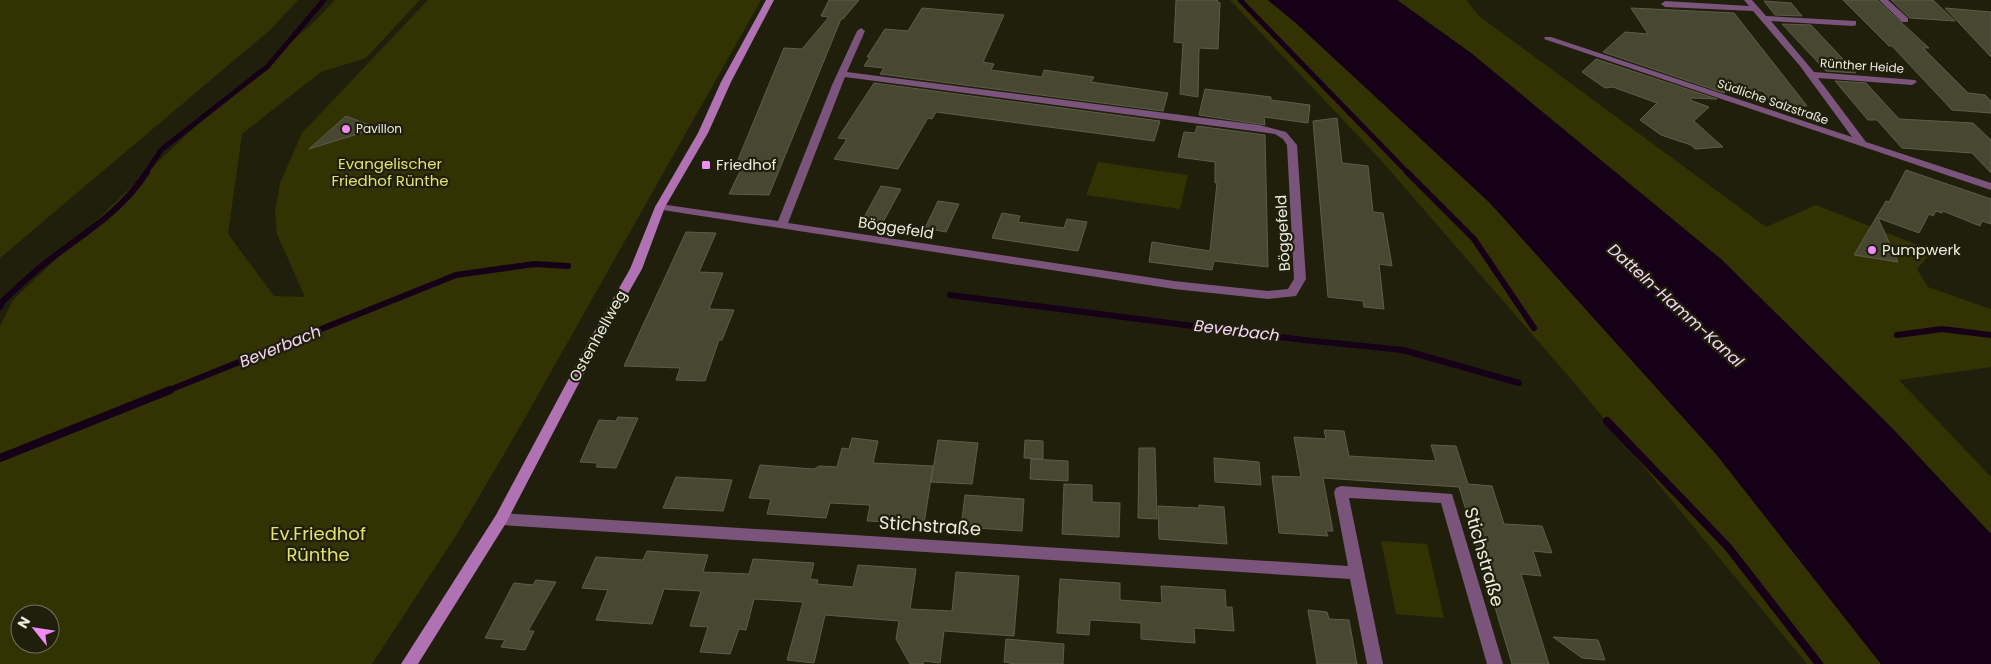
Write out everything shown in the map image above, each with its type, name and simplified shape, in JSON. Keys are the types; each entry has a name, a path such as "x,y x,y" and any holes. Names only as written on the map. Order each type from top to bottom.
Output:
{"main road":[{"name":"Ostenhellweg","path":"409,664 501,519 591,347 636,269 660,207 703,133 726,82 770,0"}],"street":[{"name":"Rünther Heide","path":"1748,0 1810,75 1863,145"},
{"path":"1883,0 1905,20"},
{"path":"1665,4 1756,9"},
{"path":"1764,18 1853,23"},
{"path":"782,225 861,31"},
{"name":"Südliche Salzstraße","path":"1548,39 1991,187"},
{"name":"Böggefeld","path":"660,207 1174,284 1268,295 1292,293 1297,288 1300,279 1292,145 1290,139 1284,134 1259,128 842,74"},
{"name":"Rünther Heide","path":"1810,75 1912,82"},
{"name":"Stichstraße","path":"1375,664 1341,492 1447,498 1494,664"},
{"name":"Stichstraße","path":"501,519 1357,573"}],"green space":[{"path":"0,0 298,0 270,30 0,258"},
{"path":"335,0 420,0 366,58 321,72 242,134 228,234 274,296 305,297 277,234 275,211 280,183 302,133 428,0 761,0 517,432 457,534 372,664 0,664 0,326 13,300 187,134 316,20"},
{"path":"1230,0 1268,0 1297,24 1490,203 1716,454 1881,664 1807,664 1577,386 1379,158"},
{"path":"1397,0 1466,0 1479,16 1766,227 1816,205 1933,251 1917,269 1928,287 1991,309 1991,367 1899,380 1991,477 1991,534 1892,428 1722,260 1471,53"},
{"path":"1098,162 1188,175 1180,209 1086,195"},
{"path":"1381,541 1427,544 1444,618 1396,614"}],"water":[{"name":"Datteln-Hamm-Kanal","path":"1268,0 1397,0 1471,53 1722,260 1892,428 1991,534 1991,664 1881,664 1716,454 1490,203 1297,24"}],"building":[{"path":"829,0 859,0 841,19 769,195 729,194 744,163 737,162 784,48 802,49 829,17 821,16"},
{"path":"1176,0 1218,0 1217,2 1220,3 1218,49 1199,48 1198,97 1180,94 1183,43 1174,42"},
{"path":"1843,0 1877,0 1929,48 1923,48 1968,93 1985,95 1991,101 1991,113 1952,110 1892,46 1889,46"},
{"path":"1891,0 1933,0 1955,21 1910,18"},
{"path":"1764,1 1791,3 1802,16 1775,15"},
{"path":"922,8 1004,15 983,62 994,64 991,70 1042,77 1044,70 1094,77 1091,82 1168,93 1163,111 880,74 884,68 864,66 870,57 867,57 885,29 908,31"},
{"path":"1631,8 1734,13 1807,106 1772,103 1763,91 1728,89 1724,93 1603,52 1625,32 1648,34"},
{"path":"1945,8 1991,12 1991,57"},
{"path":"1782,24 1811,25 1856,73 1826,71"},
{"path":"1596,59 1717,99 1691,98 1690,100 1709,107 1694,121 1723,147 1695,149 1691,145 1661,135 1640,120 1657,103 1613,87 1605,88 1582,72"},
{"path":"1835,81 1866,83 1899,119 1973,123 1991,140 1991,173 1972,153 1902,148 1877,120 1868,120"},
{"path":"874,83 1160,121 1154,141 936,112 932,119 928,118 898,169 834,159 847,139 838,138"},
{"path":"1205,89 1271,97 1271,100 1310,105 1308,123 1264,117 1265,125 1199,115"},
{"path":"346,116 377,128 309,149"},
{"path":"1337,118 1342,163 1368,166 1373,212 1383,213 1392,266 1379,264 1384,309 1364,307 1363,301 1328,297 1313,121"},
{"path":"1197,126 1265,135 1268,267 1214,261 1212,270 1149,262 1152,242 1210,251 1217,183 1215,183 1215,162 1178,157 1184,132 1195,133"},
{"path":"1906,170 1991,199 1991,224 1982,221 1980,226 1943,211 1942,213 1936,211 1933,216 1929,214 1919,233 1878,218 1898,262 1854,255 1886,201 1889,202"},
{"path":"881,186 901,189 883,222 863,219"},
{"path":"938,201 959,204 946,232 925,228"},
{"path":"1002,213 1020,216 1018,222 1064,228 1067,219 1087,222 1078,251 992,238"},
{"path":"686,232 716,233 699,272 723,273 709,309 734,310 722,340 719,340 705,381 676,380 680,368 624,366"},
{"path":"618,417 638,418 616,468 596,467 598,463 580,462 599,420 616,421"},
{"path":"1324,430 1344,431 1349,456 1436,461 1431,445 1456,446 1468,484 1492,486 1504,524 1542,526 1552,553 1533,551 1541,576 1521,574 1549,664 1512,664 1459,487 1323,478 1333,531 1326,531 1328,536 1279,533 1272,476 1301,477 1294,437 1326,439"},
{"path":"852,438 878,441 873,463 933,466 924,524 867,521 870,505 830,503 826,518 767,514 771,499 749,498 760,465 814,469 819,466 837,467 842,448 849,449"},
{"path":"938,440 978,443 972,484 931,482"},
{"path":"1025,440 1043,441 1043,459 1024,458"},
{"path":"1139,448 1155,448 1157,519 1138,518"},
{"path":"1214,458 1259,462 1261,485 1215,482"},
{"path":"1031,459 1068,461 1068,481 1030,479"},
{"path":"676,477 732,480 723,511 663,508"},
{"path":"1064,484 1092,485 1092,502 1120,503 1119,537 1062,534"},
{"path":"965,495 1024,499 1022,531 961,527"},
{"path":"1199,505 1224,507 1227,544 1159,539 1158,506 1199,508"},
{"path":"647,551 708,555 703,572 749,574 753,559 814,563 810,579 818,580 817,584 853,587 858,565 916,569 910,609 952,611 956,572 1019,576 1014,636 944,631 940,663 924,661 923,664 910,664 896,639 899,621 825,615 814,663 787,660 803,602 754,599 746,630 739,629 730,654 700,652 708,627 690,626 701,591 664,589 652,624 596,620 608,590 582,588 596,557 643,560"},
{"path":"1060,579 1120,583 1120,600 1162,603 1161,586 1225,590 1226,607 1232,607 1234,631 1194,628 1195,643 1141,639 1141,623 1090,620 1089,635 1057,633"},
{"path":"536,580 556,582 528,631 534,631 525,650 501,647 505,640 485,638 514,583 533,585"},
{"path":"1308,610 1327,612 1329,619 1349,620 1357,664 1317,664"},
{"path":"1553,637 1598,640 1605,660 1582,658"},
{"path":"1006,639 1064,644 1063,664 1014,664 1004,662"}],"waterway":[{"path":"146,173 161,150 268,66 324,0"},
{"path":"1240,0 1408,173"},
{"path":"0,307 3,301 38,269 112,212 136,187 147,172"},
{"path":"1408,173 1474,239 1534,328"},
{"name":"Beverbach","path":"167,391 456,275 534,264 568,266"},
{"name":"Beverbach","path":"950,295 1304,340 1403,350 1519,383"},
{"name":"Beverbach","path":"1897,335 1942,329 1991,335"},
{"name":"Beverbach","path":"0,458 170,390"},
{"path":"1607,421 1728,547 1819,664"}],"place":[{"name":"Pavillon","path":"346,129"},
{"name":"Friedhof","path":"706,165"},
{"name":"Pumpwerk","path":"1872,250"}],"park label":[{"name":"Evangelischer Friedhof Rünthe","path":"390,172"},
{"name":"Ev.Friedhof Rünthe","path":"318,544"}]}
